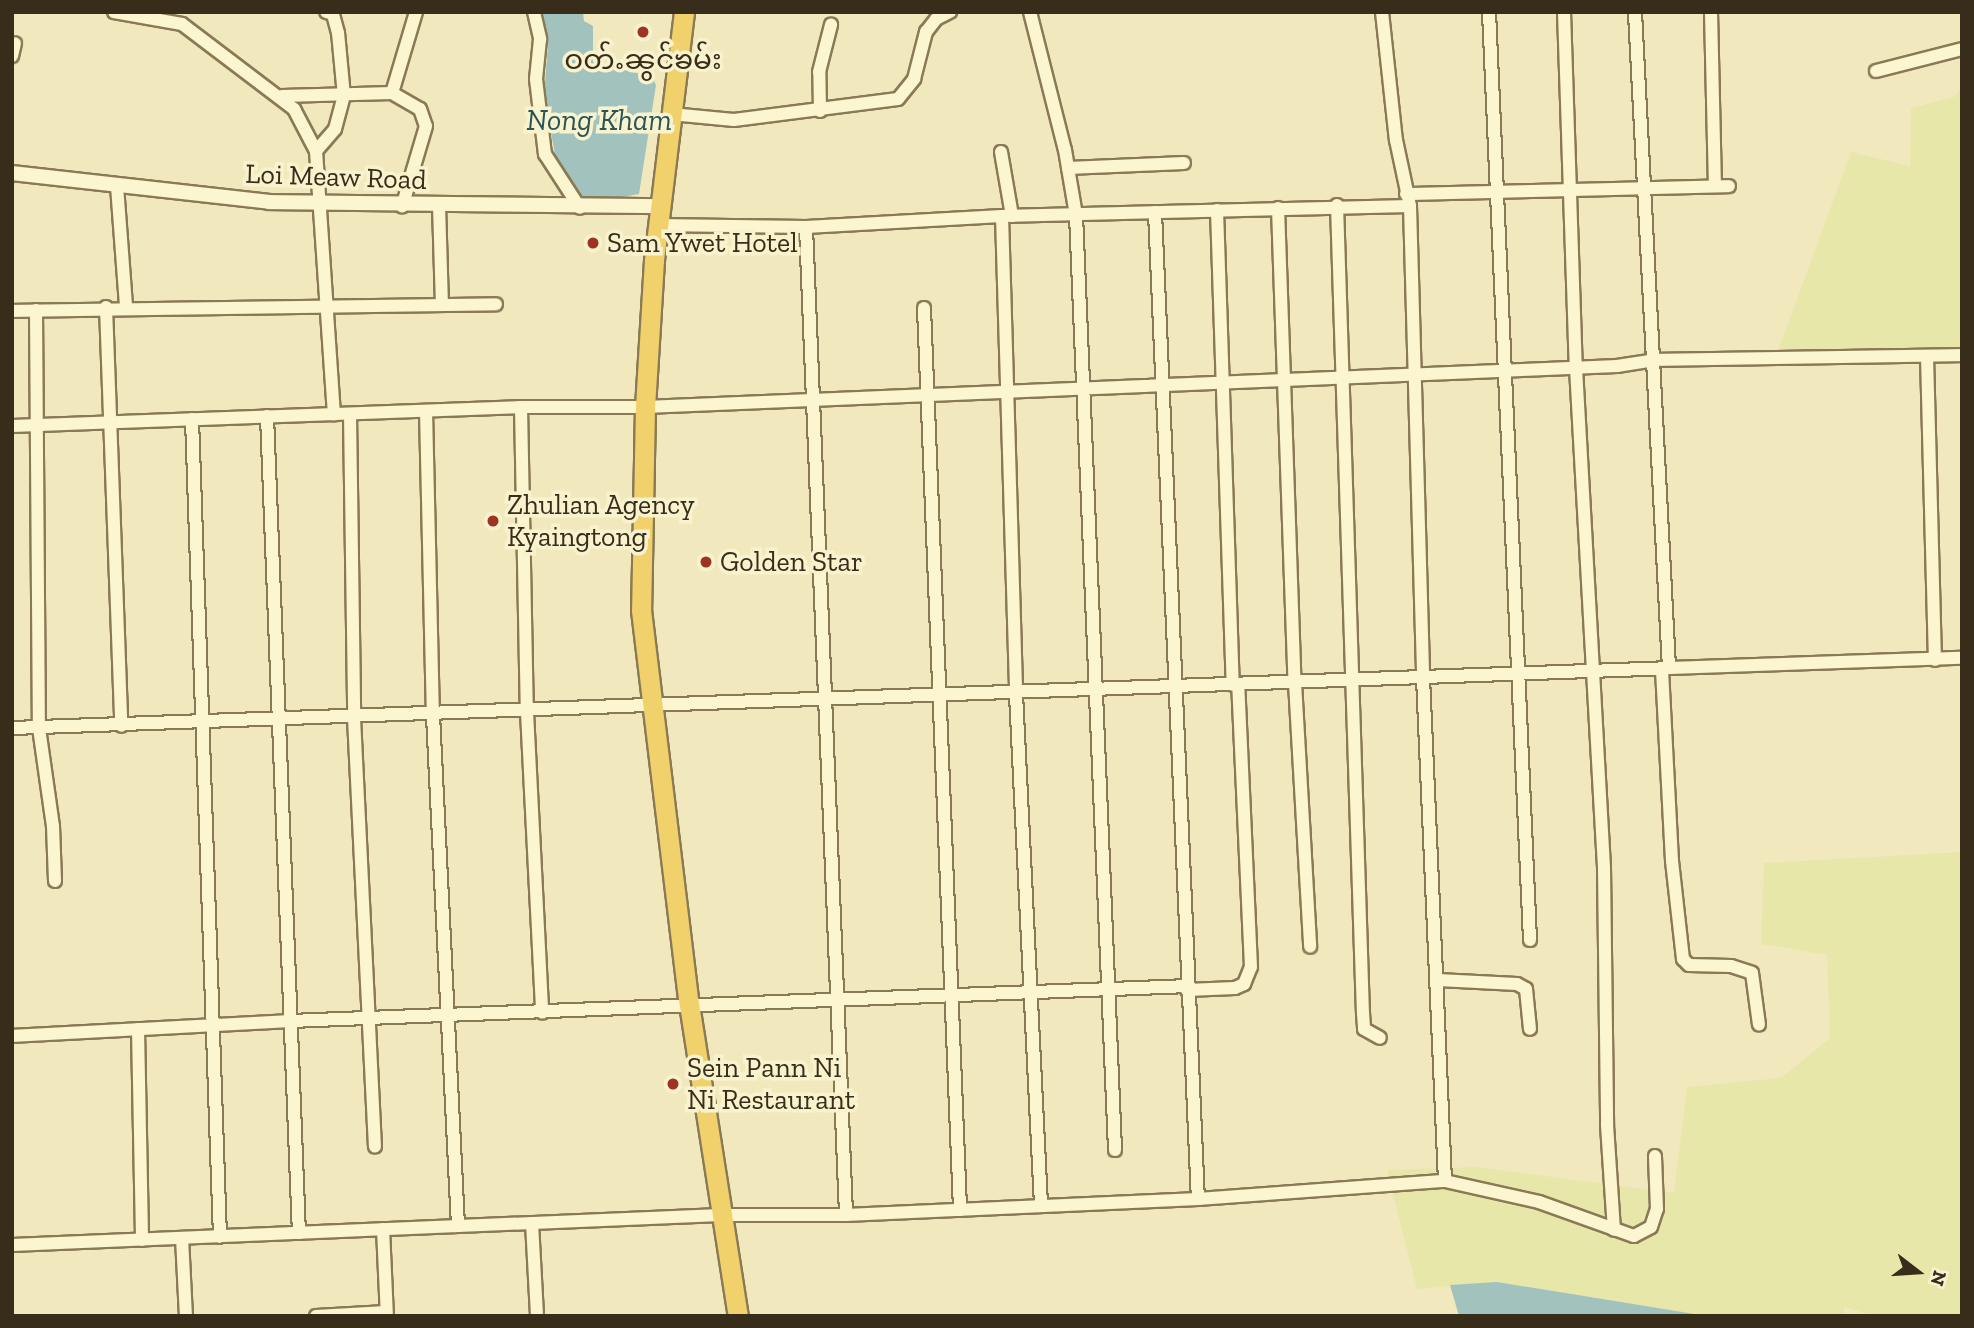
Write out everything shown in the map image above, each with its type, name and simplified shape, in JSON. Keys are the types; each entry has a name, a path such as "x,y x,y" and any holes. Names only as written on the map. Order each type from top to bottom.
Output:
{"highway":[{"path":"684,12 659,215 645,407 641,610 688,1004 738,1316"}],"street":[{"path":"114,12 182,24 282,96 316,151 322,205 334,414"},
{"path":"316,151 335,129 344,96 338,33 333,14 326,12"},
{"path":"392,93 416,12"},
{"path":"534,12 540,39 536,79 545,154 580,208"},
{"path":"671,114 734,120 898,99 914,79 926,32 936,19 950,12"},
{"path":"1030,12 1068,168 1076,215 1111,991 1115,1150"},
{"path":"1382,12 1408,200 1417,375 1423,677 1445,1181"},
{"path":"1489,12 1530,940"},
{"path":"1564,12 1576,368 1593,671 1614,1230"},
{"path":"1635,12 1642,187 1655,360 1655,441 1670,838 1683,959 1689,964 1731,966 1752,972 1759,1025"},
{"path":"1711,12 1715,186"},
{"path":"820,111 818,72 831,25"},
{"path":"1877,71 1962,49"},
{"path":"282,96 392,93 420,109 426,126 402,207"},
{"path":"1002,152 1007,216 1007,392 1016,694 1041,1206"},
{"path":"1068,168 1184,163"},
{"name":"Loi Meaw Road","path":"12,173 117,186 322,205 580,208 659,215"},
{"path":"117,186 126,306"},
{"path":"659,215 806,227 1007,216 1337,205 1371,210 1408,200 1495,193 1729,186"},
{"path":"439,205 442,304"},
{"path":"1337,205 1350,681 1362,889 1363,1021 1364,1029 1380,1038"},
{"path":"1278,208 1295,683 1310,947"},
{"path":"12,1036 688,1004 951,997 1029,991 1236,988 1244,984 1251,967 1235,686 1217,210"},
{"path":"1155,212 1198,1199"},
{"path":"806,227 846,1215"},
{"path":"12,311 126,306 496,304"},
{"path":"106,307 113,422 121,726"},
{"path":"924,308 925,396 960,1210"},
{"path":"36,310 34,425 39,728 53,826 55,881"},
{"path":"12,426 521,407 645,407 925,396 1576,368 1655,360 1962,355"},
{"path":"1927,356 1935,660"},
{"path":"521,407 527,712 542,1013"},
{"path":"426,411 433,715 457,1226"},
{"path":"350,414 354,718 366,1020 375,1146"},
{"path":"267,416 299,1233"},
{"path":"192,419 199,723 220,1237"},
{"path":"12,729 1235,686 1520,672 1962,659"},
{"path":"1438,980 1517,984 1526,989 1530,1029"},
{"path":"138,1029 142,1240"},
{"path":"12,1245 720,1215 846,1215 960,1210 1198,1199 1445,1181 1539,1202 1634,1236 1651,1227 1657,1209 1655,1156"},
{"path":"532,1223 537,1316"},
{"path":"316,1316 386,1314 383,1229"},
{"path":"183,1238 186,1316"}],"green space":[{"path":"1962,87 1962,352 1775,359 1851,152 1910,166 1911,108 1954,97"},
{"path":"1962,852 1962,1316 1874,1316 1845,1307 1843,1316 1707,1316 1497,1282 1417,1289 1387,1170 1476,1167 1674,1193 1687,1087 1781,1078 1830,1038 1827,955 1761,944 1764,863"}],"water":[{"name":"Nong Kham","path":"540,12 583,12 584,21 593,26 593,62 652,77 656,85 639,194 588,203 557,165 544,95 548,45"},
{"path":"1497,1282 1707,1316 1459,1316 1450,1285"}],"place":[{"name":"ဝတ်ႉၼွင်ၶမ်း","path":"643,32"},
{"name":"Sam Ywet Hotel","path":"593,243"},
{"name":"Zhulian Agency Kyaingtong","path":"493,521"},
{"name":"Golden Star","path":"706,562"},
{"name":"Sein Pann Ni Ni Restaurant","path":"673,1084"}]}
